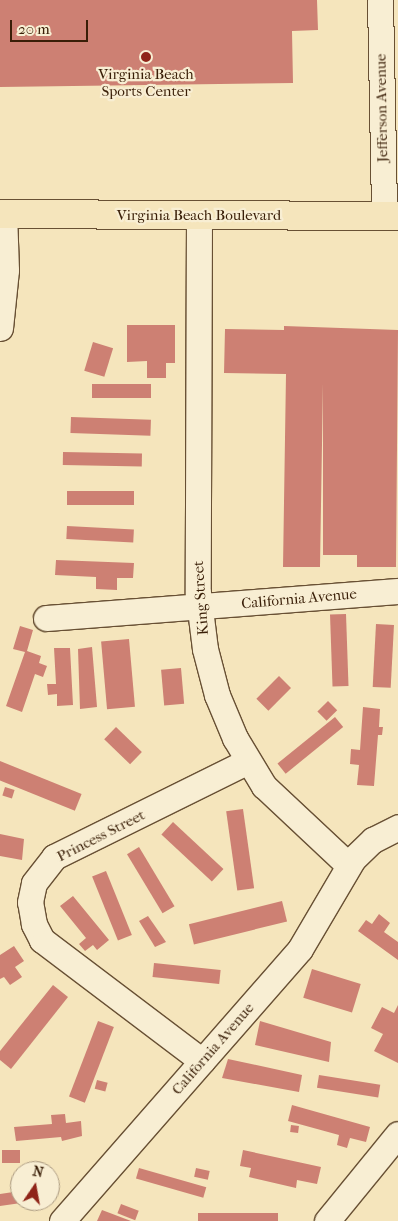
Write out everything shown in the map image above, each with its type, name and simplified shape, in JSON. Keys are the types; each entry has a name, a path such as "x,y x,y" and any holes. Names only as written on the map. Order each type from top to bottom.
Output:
{"main road":[{"name":"Virginia Beach Boulevard","path":"2,214 199,217 391,216"}],"street":[{"name":"Jefferson Avenue","path":"380,0 391,216"},
{"path":"0,328 6,270 2,214"},
{"name":"King Street","path":"199,217 200,608 217,695 248,761 264,786 348,866"},
{"name":"California Avenue","path":"46,618 200,608 398,591"},
{"name":"Princess Street","path":"202,1061 42,940 34,924 30,902 34,884 54,858 248,761"},
{"path":"348,866 373,840 398,827"},
{"name":"California Avenue","path":"62,1221 300,949 321,919 348,866"},
{"path":"327,1221 398,1134"}],"building":[{"name":"Virginia Beach Sports Center","path":"0,0 317,0 318,30 292,31 293,83 0,87"},
{"path":"127,325 175,325 175,363 166,363 166,378 147,378 147,361 127,362"},
{"path":"284,326 398,330 396,567 357,567 357,555 323,555 323,383 320,567 283,567 286,374 224,373 225,329 284,330"},
{"path":"93,342 113,348 104,377 84,371"},
{"path":"92,384 151,384 151,398 92,398"},
{"path":"71,417 151,420 150,436 70,433"},
{"path":"63,452 142,453 142,466 63,465"},
{"path":"67,491 134,491 134,505 67,505"},
{"path":"67,526 134,530 133,542 66,539"},
{"path":"56,560 134,563 133,578 117,578 117,590 96,589 96,577 55,575"},
{"path":"346,614 349,686 333,687 330,615"},
{"path":"376,624 394,625 391,688 373,687"},
{"path":"20,626 33,630 27,651 41,656 39,663 47,666 43,677 35,674 22,712 6,706 25,652 13,649"},
{"path":"129,639 135,707 107,709 101,641"},
{"path":"92,647 97,707 80,709 78,649"},
{"path":"54,648 70,648 73,705 57,706 57,694 48,695 47,684 56,684"},
{"path":"181,668 184,704 164,706 161,670"},
{"path":"279,676 291,688 268,711 256,699"},
{"path":"328,701 337,710 327,721 317,712"},
{"path":"363,707 380,709 379,727 383,727 382,735 378,735 374,786 357,785 359,765 350,764 351,749 360,750"},
{"path":"335,717 343,727 286,774 277,764"},
{"path":"116,727 142,752 130,764 104,739"},
{"path":"0,761 82,794 75,811 0,780"},
{"path":"5,787 15,790 12,799 2,796"},
{"path":"243,809 254,888 237,891 226,811"},
{"path":"173,822 223,869 212,881 161,834"},
{"path":"0,834 24,839 22,860 0,856"},
{"path":"139,847 175,906 163,913 127,854"},
{"path":"106,871 132,935 118,941 92,877"},
{"path":"73,896 109,940 97,950 93,945 85,951 79,944 86,938 60,906"},
{"path":"282,901 287,921 194,945 189,924"},
{"path":"379,914 390,923 384,932 398,942 398,960 358,931 366,920 372,924"},
{"path":"148,916 166,942 155,947 139,921"},
{"path":"14,946 24,961 15,967 22,977 10,985 4,977 0,979 0,955"},
{"path":"154,963 221,970 219,984 153,977"},
{"path":"312,969 361,984 352,1013 303,998"},
{"path":"53,985 68,997 11,1069 0,1060 0,1051"},
{"path":"398,1005 398,1063 374,1051 383,1034 371,1028 382,1007 394,1013"},
{"path":"98,1021 114,1027 85,1103 69,1097"},
{"path":"260,1021 331,1042 329,1062 255,1045"},
{"path":"228,1059 302,1075 299,1092 222,1078"},
{"path":"319,1075 380,1085 378,1098 317,1088"},
{"path":"97,1080 108,1083 105,1092 95,1089"},
{"path":"292,1105 370,1127 366,1142 350,1138 347,1148 337,1145 339,1135 288,1121"},
{"path":"65,1114 66,1123 81,1121 82,1136 62,1141 61,1137 16,1141 14,1127 52,1124 51,1115"},
{"path":"291,1125 299,1126 298,1133 290,1132"},
{"path":"2,1150 20,1150 20,1161 2,1163"},
{"path":"243,1150 321,1167 317,1184 297,1180 296,1188 249,1177 251,1168 240,1166"},
{"path":"139,1168 206,1187 203,1198 136,1179"},
{"path":"196,1168 210,1171 208,1180 194,1177"},
{"path":"10,1192 10,1205 0,1206 0,1194"},
{"path":"121,1204 139,1211 135,1220 117,1213"},
{"path":"102,1210 131,1221 97,1221"},
{"path":"198,1213 278,1213 278,1221 198,1221"}],"place":[{"name":"Virginia Beach Sports Center","path":"146,57"}]}
